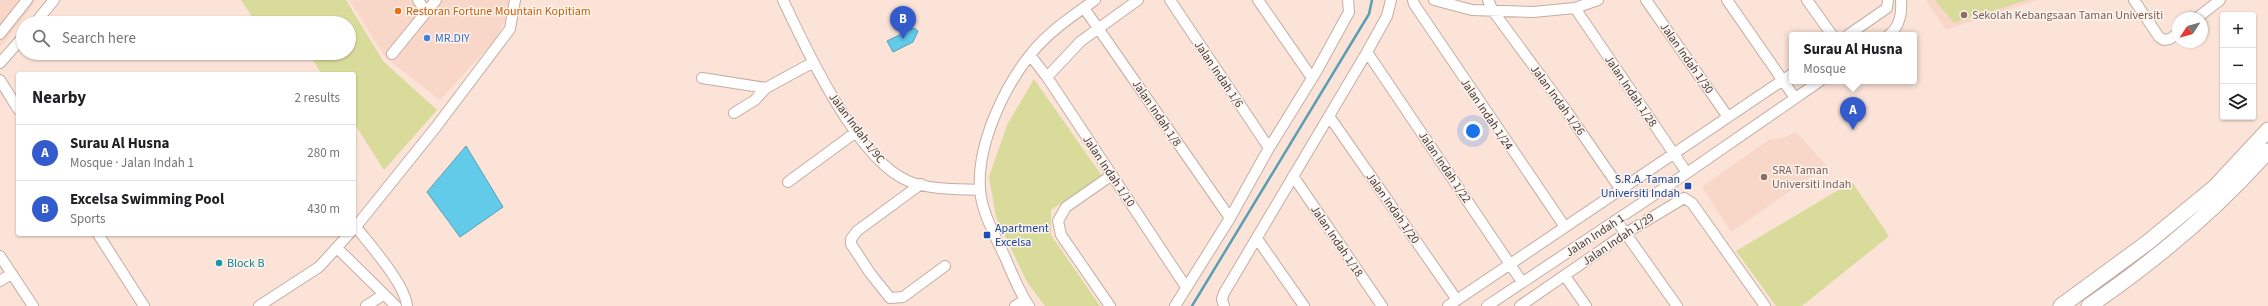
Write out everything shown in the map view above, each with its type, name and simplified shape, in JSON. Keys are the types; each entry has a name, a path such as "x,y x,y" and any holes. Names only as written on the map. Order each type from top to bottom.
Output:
{"highway":[{"path":"2061,306 2147,243 2215,187 2268,130"},
{"path":"2089,306 2156,258 2222,197 2268,151"}],"street":[{"path":"0,34 27,0"},
{"path":"41,16 54,0"},
{"path":"418,0 426,12"},
{"path":"392,54 436,0"},
{"path":"356,226 436,127 510,29 515,0"},
{"name":"Jalan Indah 1/9C","path":"783,0 812,62 856,132 887,168 908,181 951,189 980,190"},
{"path":"1015,306 1027,303 990,226 980,190 983,160 990,130 1005,94 1030,55 1041,43 1095,0"},
{"path":"1047,77 1065,56 1098,28 1138,0"},
{"name":"Jalan Indah 1/6","path":"1170,0 1269,148"},
{"path":"1258,0 1312,78"},
{"path":"1175,306 1230,218 1269,148 1312,78 1346,18 1350,7 1348,0"},
{"path":"1224,306 1222,299 1224,293 1258,240 1293,176 1367,52 1387,16 1390,0"},
{"name":"Jalan Indah 1/24","path":"1414,0 1414,4 1451,62 1565,227"},
{"path":"1434,0 1472,10 1533,12 1575,8 1598,0"},
{"name":"Jalan Indah 1/26","path":"1488,0 1493,11 1563,106 1621,190"},
{"name":"Jalan Indah 1/30","path":"1646,0 1728,117"},
{"path":"1727,0 1795,98"},
{"path":"1807,0 1830,32"},
{"path":"1852,32 1887,8 1888,0"},
{"path":"1893,32 1900,20 1901,0"},
{"path":"2134,0 2159,37 2164,40 2172,38"},
{"path":"2205,12 2220,0"},
{"name":"Jalan Indah 1/8","path":"1084,8 1230,218"},
{"name":"Jalan Indah 1/28","path":"1575,8 1687,173"},
{"path":"0,63 16,45"},
{"name":"Jalan Indah 1/22","path":"1367,52 1522,282"},
{"name":"Jalan Indah 1/10","path":"1030,55 1047,77 1186,287"},
{"path":"734,113 756,100 766,88 812,62"},
{"path":"1448,306 1789,76"},
{"path":"702,78 766,88"},
{"path":"0,80 16,106"},
{"name":"Jalan Indah 1","path":"1487,306 1687,173 1816,84"},
{"name":"Jalan Indah 1/20","path":"1329,116 1457,300"},
{"path":"788,182 856,132"},
{"path":"1110,306 1061,235 1058,220 1066,208 1112,176"},
{"name":"Jalan Indah 1/18","path":"1293,176 1382,306"},
{"path":"891,206 908,181"},
{"path":"921,184 857,231 851,238 851,244 886,295 895,299 903,297 945,266"},
{"name":"Jalan Indah 1/29","path":"1520,306 1679,199 1688,199 1765,306"},
{"path":"1616,220 1677,306"},
{"path":"356,233 388,268 406,298 407,306"},
{"path":"99,236 144,306"},
{"path":"259,306 319,267 348,236"},
{"path":"1258,240 1304,306"},
{"path":"337,248 396,306"},
{"path":"0,256 33,306"},
{"path":"0,281 11,274"},
{"path":"1565,276 1586,306"},
{"path":"366,306 383,294"}],"shaded area":[{"path":"0,0 37,0 25,16 16,16 16,27 0,48"},
{"path":"349,0 509,0 506,18 497,38 440,100 385,57"},
{"name":"Sekolah Kebangsaan Taman Universiti","path":"1926,0 2037,0 1946,30"},
{"name":"SRA Taman Universiti Indah","path":"1796,132 1827,166 1731,232 1702,187 1770,139 1783,138"}],"green space":[{"path":"241,0 346,0 356,16 251,16"},
{"name":"Sekolah Kebangsaan Taman Universiti","path":"1935,0 2027,0 1954,23"},
{"path":"356,16 383,61 437,110 384,170 356,126 356,72 321,72 313,60 356,60"},
{"path":"1034,79 1102,176 1051,210 1051,235 1100,306 1045,306 1027,282 996,217 989,177 1007,125"},
{"path":"1852,182 1889,236 1802,306 1776,306 1736,251"}],"water":[{"path":"914,28 918,31 913,42 893,52 887,41"},
{"path":"466,146 503,207 460,237 427,192"}],"waterway":[{"path":"1192,306 1369,14 1372,0"}],"place":[{"name":"Restoran Fortune Mountain Kopitiam","path":"398,11"},
{"name":"Sekolah Kebangsaan Taman Universiti","path":"1964,15"},
{"name":"MR.DIY","path":"427,38"},
{"name":"Excelsa Swimming Pool","path":"903,39"},
{"name":"Surau Al Husna","path":"1853,130"},
{"name":"SRA Taman Universiti Indah","path":"1764,177"},
{"name":"S.R.A. Taman Universiti Indah","path":"1688,186"},
{"name":"Apartment Excelsa","path":"987,235"},
{"name":"Block B","path":"219,263"}]}
